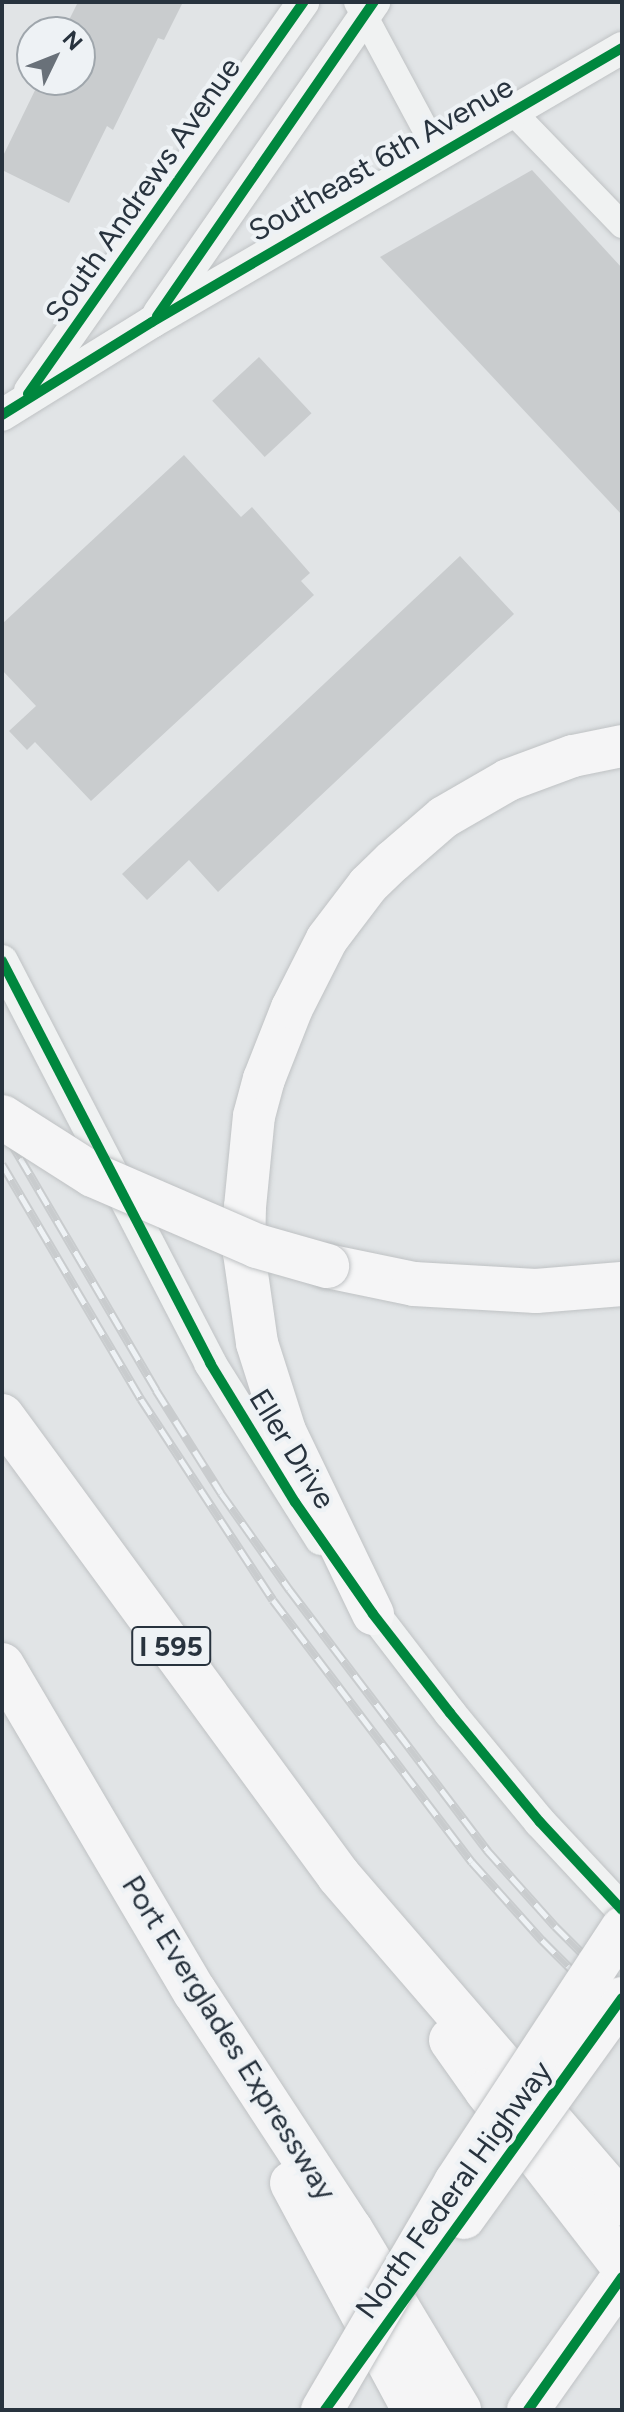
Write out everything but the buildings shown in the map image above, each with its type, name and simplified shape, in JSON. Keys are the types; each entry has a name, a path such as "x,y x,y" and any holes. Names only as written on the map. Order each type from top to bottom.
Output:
{"highway":[{"path":"2,1117 93,1175 257,1246 327,1266 414,1284 536,1291 622,1284"},
{"name":"I 595","path":"2,1416 339,1876"},
{"name":"Port Everglades Expressway","path":"2,1665 195,1992 351,2230 459,2410"},
{"path":"339,1876 622,2204"},
{"path":"339,1876 487,2091 622,2265"},
{"path":"195,1992 323,2244 414,2410"}],"main road":[{"path":"373,1614 285,1431 257,1343 244,1253 245,1207 254,1116 264,1079 292,1008 327,939 368,885 393,861 444,817 508,780 573,756 622,746"},
{"path":"324,2410 455,2182 622,1928"},
{"name":"North Federal Highway","path":"324,2410 622,1998"},
{"path":"528,2410 622,2277"}],"street":[{"name":"South Andrews Avenue","path":"12,410 165,204 303,2"},
{"path":"152,322 366,7 438,153"},
{"name":"Southeast 6th Avenue","path":"12,410 152,322 622,48"},
{"path":"511,110 622,225"},
{"name":"Eller Drive","path":"2,961 210,1363 295,1502 373,1614 540,1822 622,1910"}],"railway":[{"path":"2,1127 156,1390 221,1493 289,1589 487,1850 555,1926 622,1993"},
{"path":"2,1164 141,1399 273,1600 472,1862 542,1940 622,2020"}],"cycle path":[{"path":"28,394 303,2"},
{"path":"157,316 374,2"},
{"path":"2,415 152,322 622,48"},
{"path":"2,961 210,1363 295,1502 373,1614 450,1713 540,1822 622,1910"},
{"path":"325,2410 622,1998"},
{"path":"528,2410 622,2277"}]}
